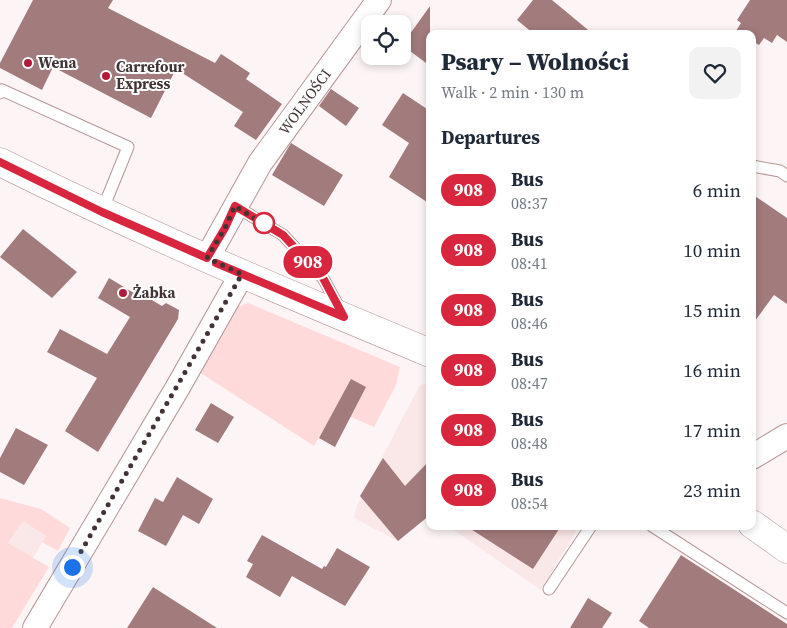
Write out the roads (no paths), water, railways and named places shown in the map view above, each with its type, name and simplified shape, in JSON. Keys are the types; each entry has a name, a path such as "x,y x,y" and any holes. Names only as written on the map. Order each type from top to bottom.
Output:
{"main road":[{"path":"0,162 102,212 242,274 426,351"},
{"path":"756,527 787,550"}],"street":[{"name":"WOLNOŚCI","path":"207,258 260,163 379,0"},
{"path":"35,628 178,387 242,274"},
{"path":"756,455 787,436"}],"lane":[{"path":"0,93 2,90 128,147 102,212"},
{"path":"756,167 780,171 787,176"},
{"path":"235,206 283,235 323,278 344,317"},
{"path":"549,588 588,530"},
{"path":"658,530 787,613"}],"place":[{"name":"Wena","path":"28,63"},
{"name":"Carrefour Express","path":"106,76"},
{"name":"Żabka","path":"123,293"}]}
